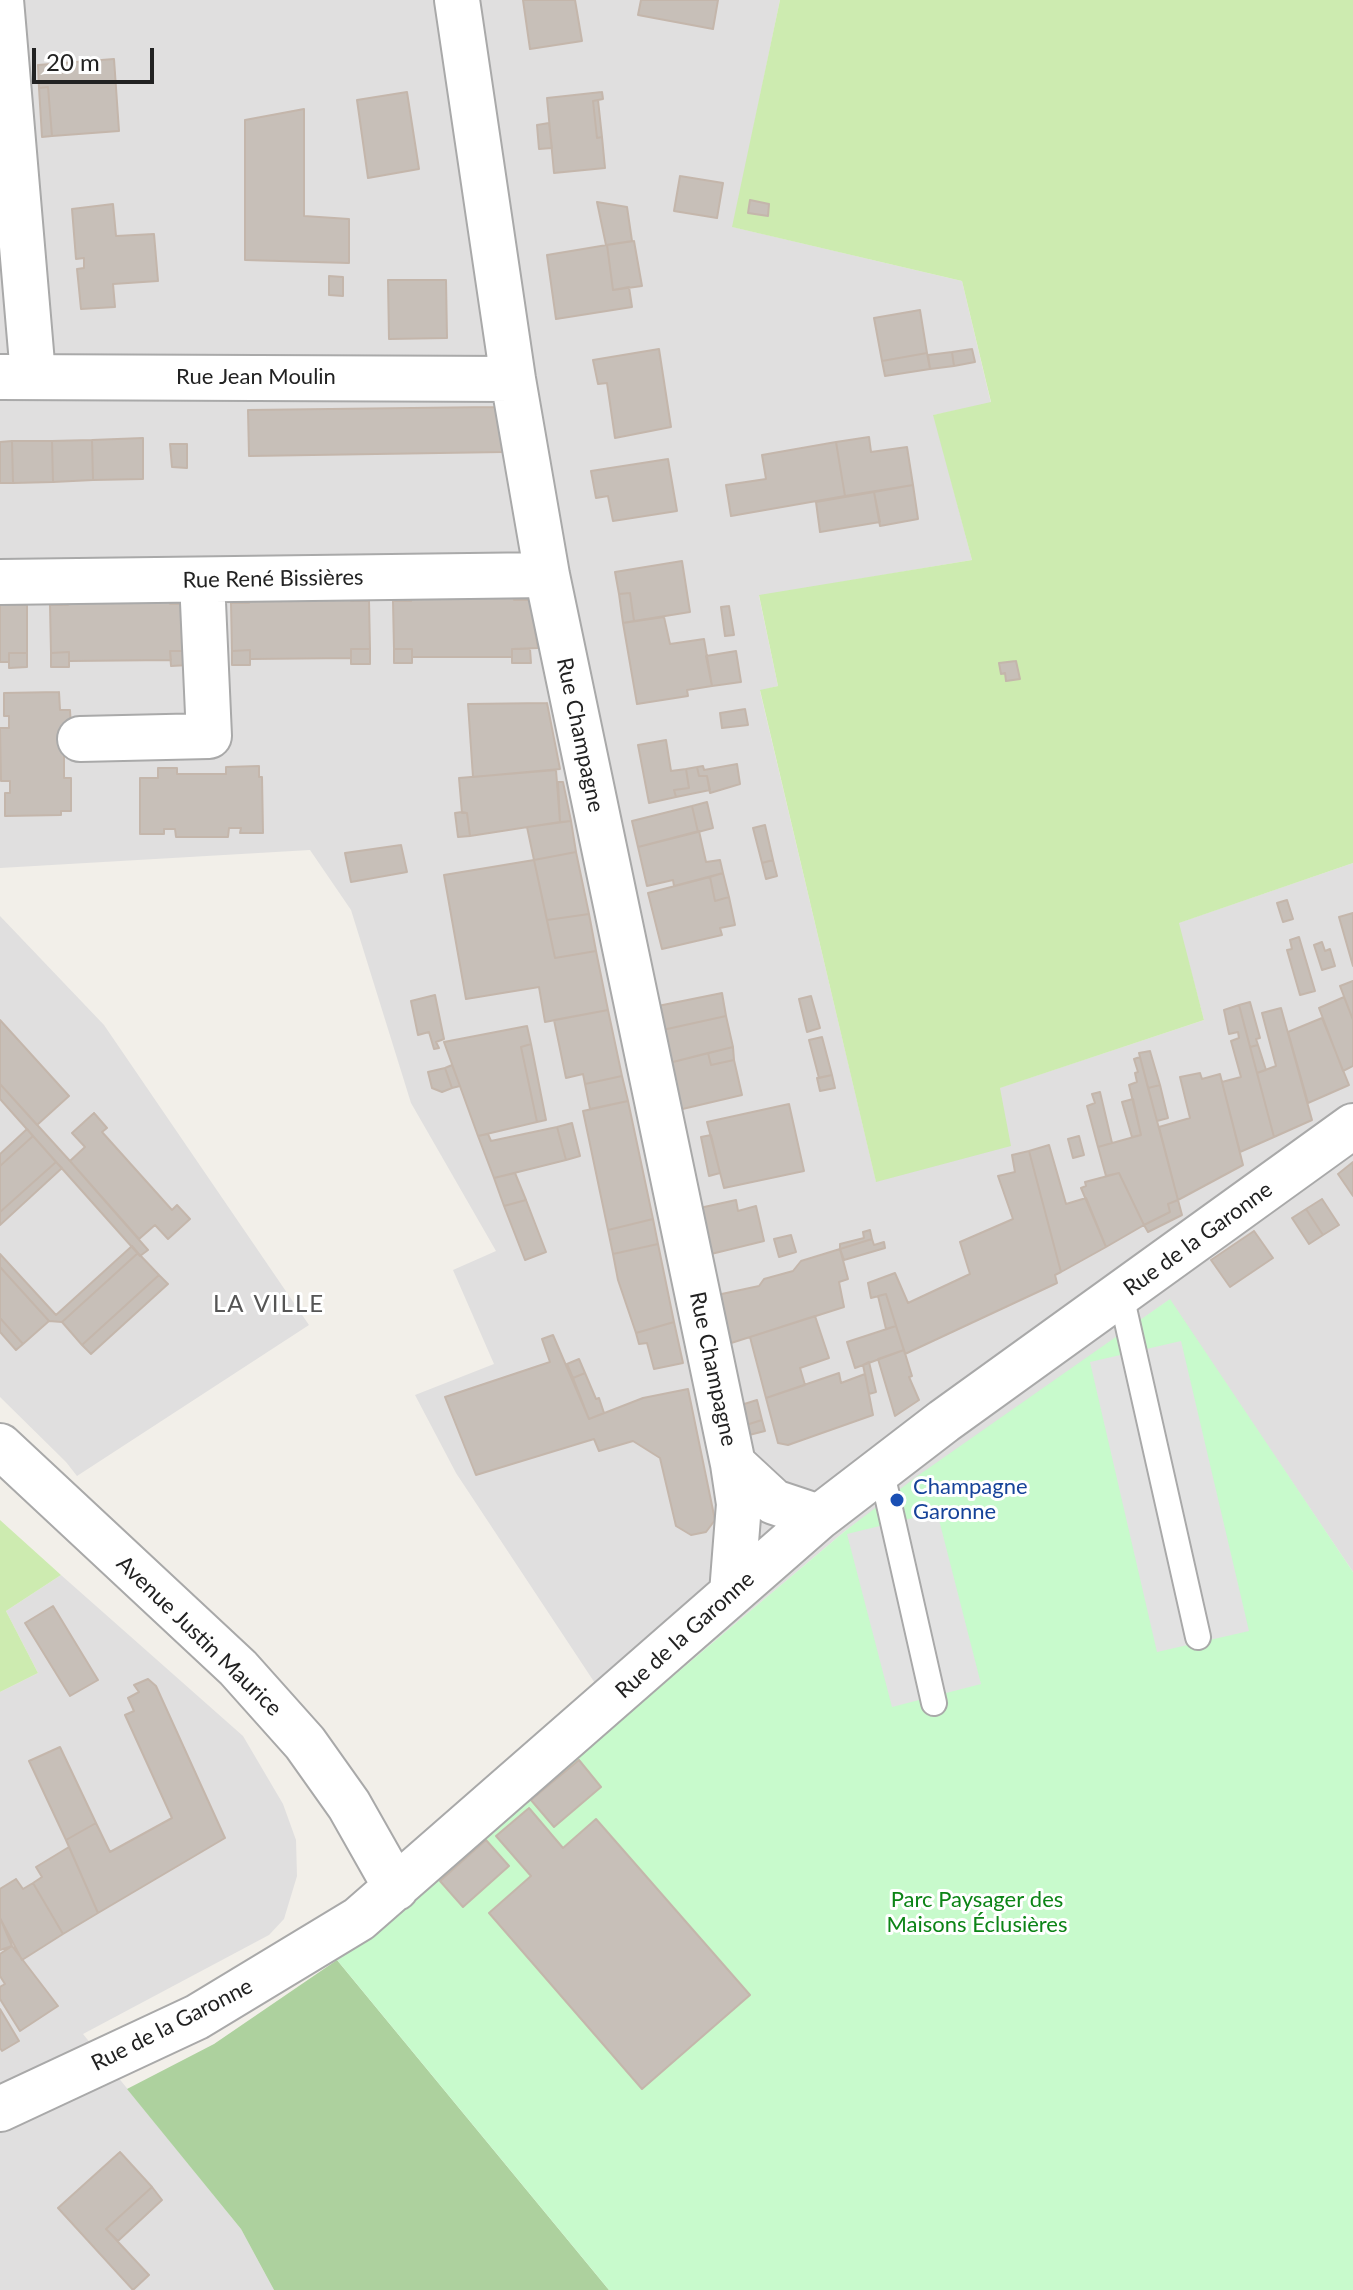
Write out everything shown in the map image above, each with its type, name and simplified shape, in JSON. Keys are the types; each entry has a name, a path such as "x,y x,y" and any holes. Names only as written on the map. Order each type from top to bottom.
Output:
{"street":[{"path":"1,0 16,376"},
{"name":"Rue Champagne","path":"457,0 513,379 547,575 733,1464 739,1504 732,1593"},
{"name":"Rue Jean Moulin","path":"16,376 513,379"},
{"name":"Rue René Bissières","path":"0,582 547,575"},
{"path":"80,739 209,736 202,580"},
{"name":"Rue de la Garonne","path":"0,2109 197,2017 359,1919 819,1517 944,1421 1353,1126"},
{"name":"Avenue Justin Maurice","path":"0,1446 248,1679 305,1743 349,1805 396,1888"},
{"name":"Rue Champagne","path":"733,1464 774,1502 819,1517"}],"lane":[{"path":"1121,1295 1198,1637"},
{"path":"881,1469 934,1703"}],"shaded area":[{"path":"0,0 780,0 733,227 962,281 991,403 934,415 972,560 759,596 778,686 760,691 876,1181 999,1088 1204,1020 1178,923 1353,863 1353,1572 1169,1300 845,1531 620,1721 456,1473 415,1395 494,1364 453,1270 496,1251 411,1103 351,910 310,850 0,868"},
{"path":"0,916 104,1025 309,1325 77,1476 0,1397"},
{"path":"1181,1341 1249,1631 1157,1652 1090,1362"},
{"path":"937,1512 981,1684 892,1707 847,1534"},
{"path":"61,1575 243,1736 283,1804 296,1840 297,1876 284,1919 269,1935 83,2034 241,2229 274,2290 0,2290 0,1692 38,1673 6,1611"}],"green space":[{"path":"780,0 1353,0 1353,863 1179,923 1204,1020 1000,1088 1011,1146 876,1182 760,690 778,686 759,595 972,560 933,415 991,402 962,281 732,227"},
{"name":"Parc Paysager des Maisons Éclusières","path":"1170,1299 1353,1572 1353,2290 609,2290 337,1960 845,1531 916,1477"},
{"path":"0,1520 61,1575 6,1611 38,1673 0,1692"},
{"path":"337,1960 609,2290 274,2290 241,2229 127,2089 214,2044"}],"building":[{"path":"523,0 575,0 582,41 530,49"},
{"path":"641,0 718,0 713,29 638,15"},
{"path":"114,59 119,131 52,136 48,87 39,88 38,65"},
{"path":"48,87 52,136 42,137 39,88"},
{"path":"407,92 419,169 368,178 357,100"},
{"path":"602,92 603,99 593,101 597,138 602,137 605,168 554,173 547,98"},
{"path":"598,100 602,137 597,138 593,101"},
{"path":"304,109 304,216 349,219 349,263 245,260 245,120"},
{"path":"549,123 552,148 539,149 537,125"},
{"path":"680,176 723,183 717,218 674,211"},
{"path":"750,200 769,204 768,216 748,213"},
{"path":"597,202 627,207 632,241 606,245"},
{"path":"113,204 116,236 154,234 158,281 113,284 115,307 81,309 77,269 84,268 84,258 76,259 72,209"},
{"path":"634,241 642,286 613,290 607,245"},
{"path":"607,245 613,290 629,287 632,307 556,319 547,255"},
{"path":"329,276 343,277 343,296 329,295"},
{"path":"388,280 446,280 447,338 389,339"},
{"path":"920,310 927,353 882,361 874,318"},
{"path":"659,349 671,427 615,438 607,383 598,384 593,360"},
{"path":"972,349 975,362 954,366 952,352"},
{"path":"952,352 954,366 930,369 928,355"},
{"path":"927,353 930,369 885,376 882,361"},
{"path":"495,407 503,452 249,456 248,410"},
{"path":"869,437 871,452 907,447 913,485 845,496 836,442"},
{"path":"143,438 143,479 93,480 92,440"},
{"path":"92,440 93,480 53,482 52,441"},
{"path":"12,441 13,483 0,483 0,442"},
{"path":"12,441 52,441 53,482 13,483"},
{"path":"836,442 845,496 731,516 726,485 766,479 762,455"},
{"path":"170,444 187,444 187,468 172,467"},
{"path":"668,459 677,511 613,521 608,496 596,498 591,471"},
{"path":"913,485 918,519 880,526 874,492"},
{"path":"874,492 880,522 820,532 816,502"},
{"path":"682,561 690,612 634,621 630,593 619,594 615,572"},
{"path":"630,593 634,621 623,623 619,594"},
{"path":"455,594 455,599 470,599 470,595 514,594 514,600 530,600 538,648 512,649 512,657 412,657 412,649 394,649 393,601 411,601 412,595"},
{"path":"351,595 351,601 369,601 370,649 351,649 351,658 250,659 250,650 232,651 231,603 249,603 249,597 293,596 293,600 308,600 307,596"},
{"path":"170,598 170,604 188,604 188,651 170,651 171,660 69,661 69,652 51,653 50,605 68,605 68,599"},
{"path":"0,599 9,599 8,605 27,605 27,653 9,653 9,662 0,662"},
{"path":"729,606 734,635 725,636 721,607"},
{"path":"664,617 670,644 704,639 712,686 687,690 688,696 637,704 623,623"},
{"path":"351,649 370,649 370,664 351,664"},
{"path":"394,649 412,649 412,663 394,663"},
{"path":"512,649 530,649 531,663 512,663"},
{"path":"250,650 250,665 232,665 232,651"},
{"path":"170,651 188,651 189,665 171,666"},
{"path":"736,651 741,682 712,686 706,656"},
{"path":"69,652 69,667 51,667 51,653"},
{"path":"9,653 27,653 27,667 9,668"},
{"path":"1016,661 1020,679 1006,681 999,663"},
{"path":"59,692 60,710 70,710 71,728 64,729 64,778 71,778 71,811 61,811 61,815 5,816 5,793 10,793 10,781 1,781 0,728 9,728 9,716 4,716 4,693"},
{"path":"547,703 560,769 473,777 468,704"},
{"path":"745,709 748,725 722,728 720,713"},
{"path":"666,740 671,771 686,769 689,788 674,790 676,797 649,803 638,745"},
{"path":"737,764 740,784 710,793 707,776 699,776 697,767 703,766 704,770"},
{"path":"259,766 263,833 240,833 241,828 229,828 228,837 176,837 175,829 164,829 164,834 140,834 140,778 158,778 158,768 177,768 177,774 226,774 226,767"},
{"path":"697,767 699,776 707,776 710,790 676,797 674,790 689,788 686,769"},
{"path":"556,770 560,822 470,836 467,813 462,813 459,778"},
{"path":"558,782 563,782 571,821 560,822"},
{"path":"707,802 713,828 698,832 692,806"},
{"path":"692,806 698,832 638,847 632,821"},
{"path":"455,813 467,813 470,836 458,837"},
{"path":"571,821 576,852 534,860 527,827"},
{"path":"765,825 773,860 762,863 753,828"},
{"path":"699,831 706,862 720,860 723,873 674,886 673,880 647,886 638,847"},
{"path":"401,845 407,872 351,882 345,853"},
{"path":"576,852 589,914 547,920 534,860"},
{"path":"534,860 555,958 596,951 608,1010 545,1022 539,987 466,999 444,875"},
{"path":"773,860 777,876 766,879 762,863"},
{"path":"723,873 729,897 715,901 710,877"},
{"path":"710,877 715,901 729,897 735,925 720,928 722,935 662,949 648,893"},
{"path":"1287,900 1293,919 1283,922 1277,903"},
{"path":"1353,913 1353,966 1339,917"},
{"path":"589,914 596,951 555,958 547,920"},
{"path":"1299,937 1315,991 1300,995 1287,950 1292,949 1290,940"},
{"path":"1322,942 1325,951 1330,949 1335,966 1322,970 1314,945"},
{"path":"1353,981 1353,1020 1340,986"},
{"path":"722,993 726,1016 658,1031 653,1007"},
{"path":"435,995 444,1039 436,1042 439,1048 434,1049 429,1032 418,1035 411,1001"},
{"path":"811,996 820,1028 807,1032 799,999"},
{"path":"1344,997 1353,1020 1353,1066 1343,1071 1319,1008"},
{"path":"1250,1002 1260,1038 1256,1039 1258,1045 1250,1047 1239,1005"},
{"path":"1239,1005 1274,1137 1240,1152 1222,1082 1241,1077 1231,1041 1239,1038 1238,1032 1229,1034 1224,1010"},
{"path":"1281,1008 1312,1120 1274,1137 1257,1073 1276,1066 1262,1013"},
{"path":"608,1010 622,1076 585,1084 583,1074 566,1078 554,1020"},
{"path":"726,1016 733,1047 665,1064 658,1031"},
{"path":"1322,1018 1349,1085 1308,1103 1288,1032"},
{"path":"0,1020 69,1096 37,1125 0,1084"},
{"path":"527,1026 531,1044 521,1047 537,1122 478,1136 444,1042"},
{"path":"822,1037 832,1075 819,1078 809,1040"},
{"path":"531,1044 546,1120 537,1122 521,1047"},
{"path":"1258,1045 1266,1070 1257,1073 1250,1047"},
{"path":"733,1047 734,1060 711,1065 708,1053"},
{"path":"1150,1051 1160,1085 1148,1088 1139,1053"},
{"path":"708,1053 711,1065 734,1060 742,1095 674,1111 665,1064"},
{"path":"1140,1057 1178,1200 1168,1204 1170,1212 1144,1225 1119,1173 1106,1176 1098,1147 1141,1135 1129,1085 1137,1082 1134,1059"},
{"path":"452,1065 460,1086 452,1088 445,1068"},
{"path":"445,1068 452,1088 442,1092 432,1088 428,1072"},
{"path":"1200,1073 1202,1079 1220,1074 1243,1165 1178,1200 1159,1127 1190,1118 1180,1077"},
{"path":"832,1075 835,1088 820,1091 817,1078"},
{"path":"622,1076 628,1101 590,1109 585,1084"},
{"path":"0,1084 148,1250 140,1256 0,1099"},
{"path":"1160,1085 1168,1118 1157,1121 1148,1088"},
{"path":"1100,1092 1112,1143 1098,1147 1087,1106 1095,1103 1092,1094"},
{"path":"1133,1099 1141,1135 1132,1137 1122,1102"},
{"path":"628,1101 653,1219 608,1230 583,1111"},
{"path":"789,1104 804,1171 724,1188 707,1122"},
{"path":"94,1113 107,1128 102,1132 172,1210 177,1205 190,1219 168,1239 155,1225 139,1239 70,1161 85,1147 72,1133"},
{"path":"572,1123 580,1156 566,1160 557,1127"},
{"path":"557,1127 566,1160 494,1178 478,1136 488,1134 491,1141"},
{"path":"27,1129 33,1136 0,1166 0,1154"},
{"path":"711,1135 720,1173 709,1176 701,1137"},
{"path":"33,1136 56,1162 0,1212 0,1166"},
{"path":"1079,1136 1084,1155 1073,1158 1068,1139"},
{"path":"1049,1145 1066,1204 1086,1198 1106,1247 1061,1272 1029,1151"},
{"path":"1029,1151 1061,1272 1055,1275 1057,1283 905,1354 886,1294 871,1298 868,1283 895,1273 908,1303 970,1274 960,1242 1013,1219 998,1176 1015,1172 1012,1155"},
{"path":"56,1162 62,1168 0,1225 0,1212"},
{"path":"1353,1162 1353,1196 1338,1174"},
{"path":"515,1173 526,1200 504,1206 494,1178"},
{"path":"1119,1173 1144,1225 1106,1247 1081,1188 1086,1186 1085,1182"},
{"path":"1322,1199 1339,1225 1323,1235 1306,1209"},
{"path":"526,1200 546,1252 525,1260 504,1206"},
{"path":"736,1200 738,1211 756,1206 764,1241 707,1255 695,1209"},
{"path":"1178,1200 1182,1215 1148,1232 1144,1225 1170,1212 1168,1204"},
{"path":"1306,1209 1323,1235 1309,1244 1292,1218"},
{"path":"653,1219 658,1244 613,1254 608,1230"},
{"path":"870,1230 872,1239 840,1249 840,1244 864,1238 863,1232"},
{"path":"1254,1231 1273,1258 1230,1287 1211,1260"},
{"path":"791,1235 796,1252 779,1257 774,1239"},
{"path":"872,1239 874,1245 884,1242 885,1248 844,1260 840,1249"},
{"path":"658,1244 674,1322 636,1333 618,1280 613,1254"},
{"path":"132,1246 138,1253 62,1322 49,1321 0,1267 0,1254 56,1315"},
{"path":"840,1249 848,1279 839,1282 844,1307 728,1344 717,1295 759,1286 764,1279 793,1271 801,1261"},
{"path":"138,1253 159,1275 82,1345 62,1322"},
{"path":"0,1267 49,1321 23,1344 0,1318"},
{"path":"159,1275 168,1284 91,1354 82,1345"},
{"path":"886,1294 896,1326 886,1329 878,1296"},
{"path":"815,1316 829,1358 800,1368 805,1385 766,1398 750,1337"},
{"path":"0,1318 23,1344 16,1350 0,1332"},
{"path":"674,1322 683,1363 654,1369 647,1343 639,1344 636,1333"},
{"path":"896,1326 904,1350 855,1368 847,1342"},
{"path":"553,1335 589,1419 643,1398 688,1389 715,1520 706,1532 691,1535 676,1526 660,1458 633,1441 599,1451 594,1439 476,1475 445,1397 550,1362 542,1339"},
{"path":"904,1350 912,1376 909,1377 919,1400 895,1416 878,1359"},
{"path":"579,1359 585,1373 573,1378 567,1364"},
{"path":"869,1362 876,1392 869,1394 863,1365"},
{"path":"585,1373 604,1413 589,1419 573,1378"},
{"path":"839,1373 841,1383 865,1374 873,1415 788,1445 778,1443 766,1398"},
{"path":"757,1400 762,1420 746,1425 741,1405"},
{"path":"762,1420 765,1431 749,1435 746,1425"},
{"path":"53,1606 98,1680 70,1696 25,1623"},
{"path":"148,1679 156,1686 225,1838 98,1913 66,1840 96,1823 110,1852 172,1818 125,1715 134,1711 128,1698 139,1692 134,1685"},
{"path":"60,1747 96,1823 66,1840 29,1761"},
{"path":"579,1760 601,1787 554,1827 531,1800"},
{"path":"529,1808 563,1848 596,1819 750,1995 642,2089 489,1913 531,1876 496,1836"},
{"path":"486,1840 509,1866 463,1907 440,1881"},
{"path":"69,1847 98,1913 63,1934 33,1883 42,1877 36,1867"},
{"path":"16,1879 23,1889 33,1883 63,1934 22,1960 0,1918 0,1889"},
{"path":"0,1918 12,1946 0,1950"},
{"path":"12,1946 58,2006 20,2031 0,1999 0,1987 5,1984 0,1976 0,1954"},
{"path":"0,2009 19,2041 2,2051 0,2048"},
{"path":"120,2152 152,2187 106,2229 149,2275 133,2290 58,2208"},
{"path":"152,2187 162,2200 118,2241 106,2229"}],"place":[{"name":"Champagne Garonne","path":"897,1500"}],"district":[{"name":"LA VILLE","path":"269,1304"}]}
